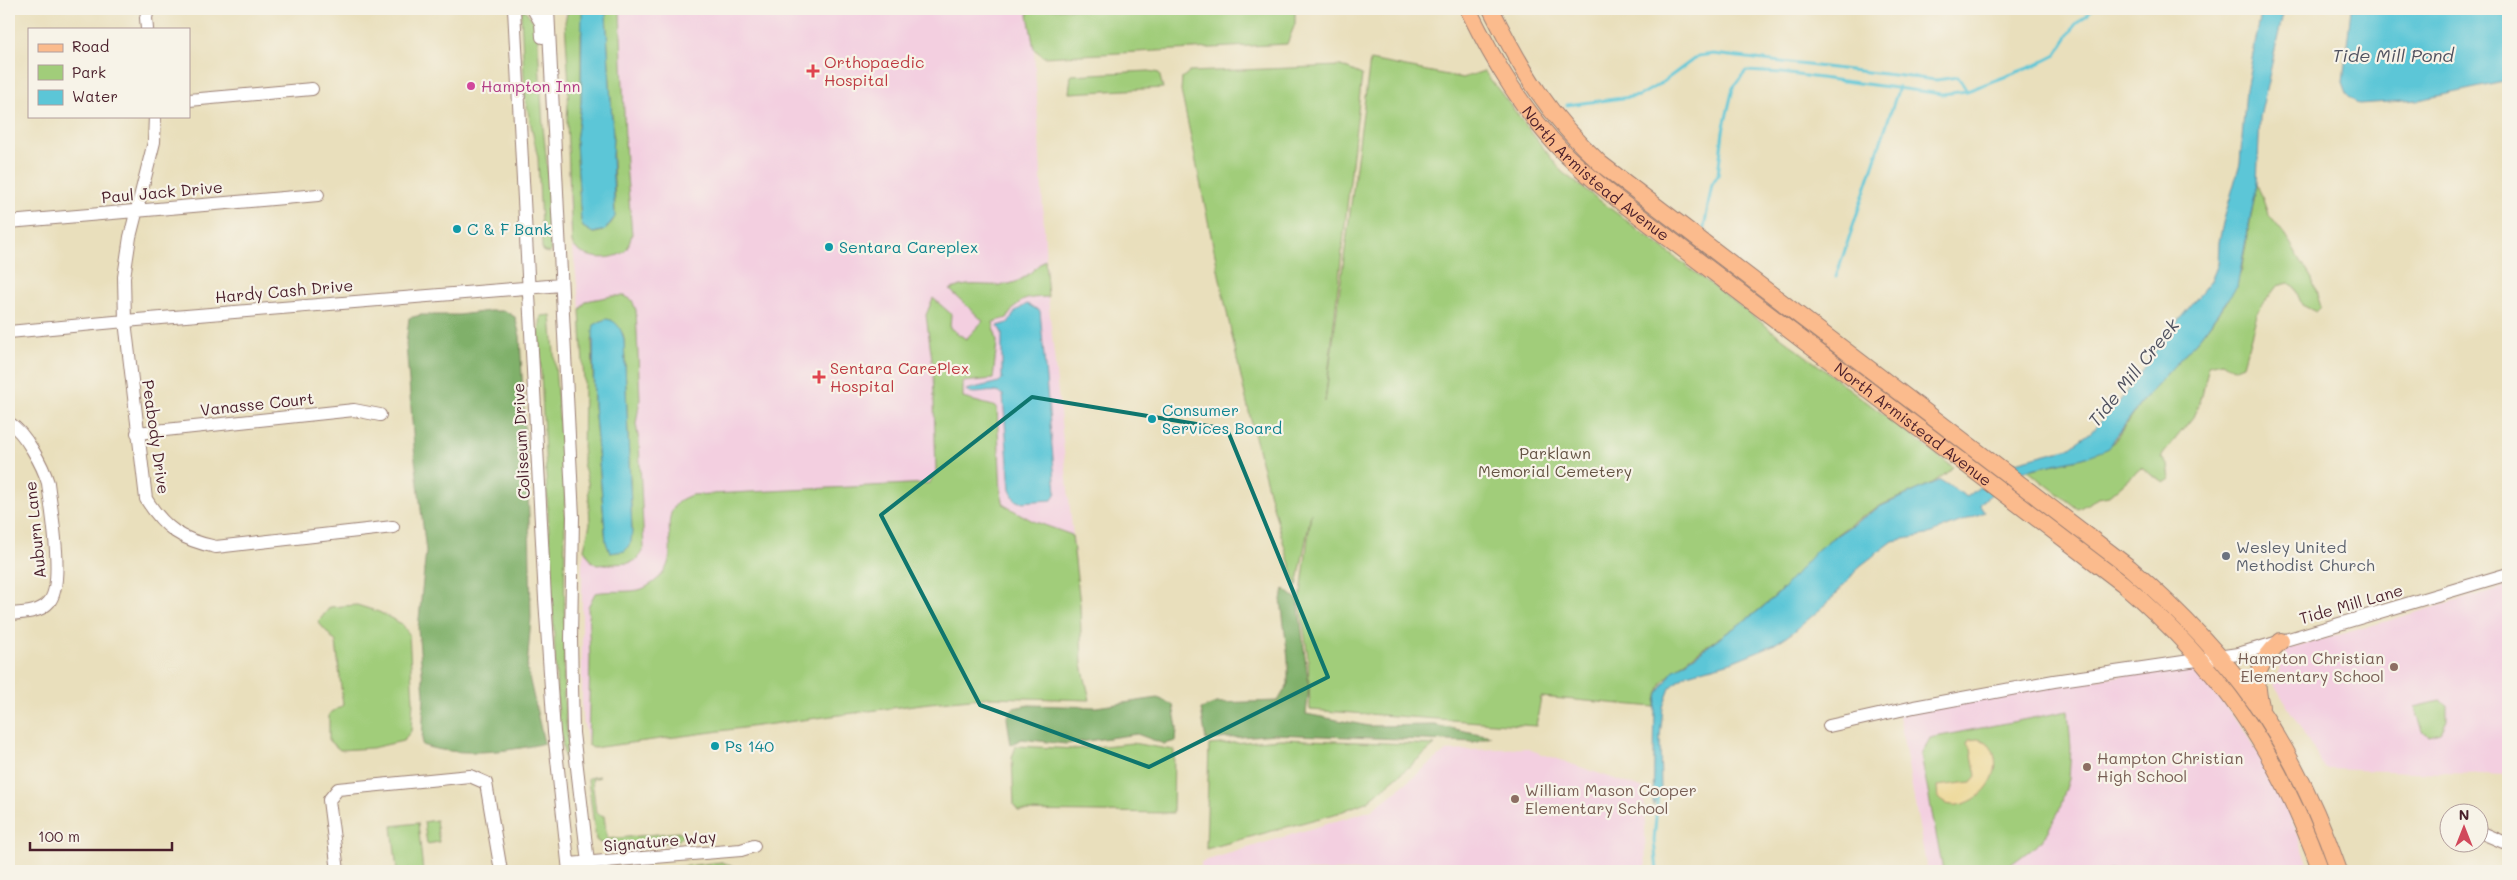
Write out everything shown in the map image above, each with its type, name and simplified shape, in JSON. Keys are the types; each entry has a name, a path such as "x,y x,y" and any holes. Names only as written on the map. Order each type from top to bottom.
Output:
{"main road":[{"name":"North Armistead Avenue","path":"1468,9 1489,52 1520,101 1565,154 1621,202 2122,583 2160,617 2201,659 2243,712 2273,761 2306,830 2321,871"},
{"name":"North Armistead Avenue","path":"1490,9 1542,101 1576,140 1595,158 1639,195 2013,478 2130,568 2169,601 2221,656 2262,711 2300,777 2323,825 2339,871"},
{"path":"2262,711 2257,691 2259,671 2269,652 2281,641"}],"street":[{"path":"147,28 148,9"},
{"name":"Coliseum Drive","path":"514,9 544,599 554,732 569,868"},
{"path":"534,9 541,23 546,116 558,189"},
{"path":"548,9 573,517 571,639 573,733 589,867"},
{"path":"190,100 312,88"},
{"name":"Peabody Drive","path":"154,118 154,142 126,257 125,320 146,499 157,517 174,532 192,542 216,547 394,527"},
{"name":"Paul Jack Drive","path":"9,222 318,195"},
{"name":"Hardy Cash Drive","path":"9,332 125,320 561,285"},
{"name":"Vanasse Court","path":"137,433 354,410 380,415"},
{"name":"Auburn Lane","path":"9,423 20,434 44,470 48,483 57,572 54,595 48,604 40,609 9,614"},
{"name":"Tide Mill Lane","path":"1829,726 1907,708 2054,681 2221,656 2281,641 2508,574"},
{"path":"338,871 329,800 338,788 470,776 486,782 501,871"},
{"path":"2490,836 2508,844"},
{"name":"Signature Way","path":"569,868 741,850 754,846"}],"highlighted area":[{"path":"1032,397 1227,429 1328,677 1149,767 980,705 881,515"}],"shaded area":[{"name":"Sentara CarePlex Hospital","path":"565,9 1027,9 1034,49 1048,297 1080,604 1082,665 1090,700 992,697 929,703 593,748 588,745 582,713 582,563 590,524 590,507 588,482 583,463 584,383 580,310 570,223 567,121 569,84"},
{"name":"Hampton Christian Elementary School","path":"2508,586 2508,775 2325,769 2274,684 2286,650"},
{"name":"Hampton Christian High School","path":"2191,664 2247,733 2288,810 2311,871 1927,871 1899,715 2055,686"},
{"name":"William Mason Cooper Elementary School","path":"1525,748 1644,789 1646,871 1201,871 1201,862 1372,810 1446,751"}],"green space":[{"path":"568,9 593,9 585,10 581,35 581,103 576,142 581,221 583,227 593,233 603,231 608,227 615,213 606,14 599,9 620,9 626,165 632,234 626,250 611,257 588,256 581,253 572,243 567,121 569,84 565,22"},
{"path":"1027,9 1295,9 1295,24 1287,44 1044,57 1034,49"},
{"path":"525,10 537,26 543,127 553,221 550,253 544,252 542,248 538,158 525,97 521,15 522,11"},
{"name":"Parklawn Memorial Cemetery","path":"1370,60 1463,78 1484,71 1562,172 1953,467 1936,480 1876,508 1838,533 1772,599 1736,627 1684,662 1673,672 1663,682 1655,707 1541,697 1536,726 1310,710 1308,657 1300,602 1311,513 1297,587 1262,465 1247,403 1181,91 1182,78 1189,72 1341,66 1362,75 1325,402"},
{"path":"1149,71 1159,73 1163,88 1069,93 1071,75"},
{"path":"2257,183 2268,214 2286,236 2312,279 2321,307 2316,312 2302,305 2294,286 2289,283 2277,286 2258,311 2243,365 2233,369 2222,362 2209,365 2201,399 2193,417 2161,457 2168,466 2170,479 2164,483 2141,468 2109,496 2098,498 2078,509 2027,470 2083,458 2114,442 2143,400 2200,337 2226,303 2241,272"},
{"path":"1045,259 1048,297 1023,300 1007,318 993,322 997,342 993,379 963,382 963,398 997,407 1001,493 1004,505 1033,521 1072,535 1080,604 1082,665 1090,700 992,697 929,703 593,748 588,745 590,658 588,607 595,593 642,589 657,579 666,569 670,546 669,522 678,502 691,495 929,483 936,472 933,367 926,315 933,298 951,314 950,328 966,339 983,321 950,290 964,285 1009,284 1028,274"},
{"path":"612,296 625,296 632,300 636,310 640,399 636,424 639,442 644,548 638,559 629,563 597,565 592,562 584,549 590,524 588,482 583,463 584,383 580,310 586,301","holes":["606,319 610,320 623,334 624,340 632,531 606,542 594,405 592,341 599,322"]},
{"path":"505,311 515,317 520,336 529,516 531,618 527,668 544,743 499,751 450,751 422,745 424,694 418,629 426,551 415,459 406,344 409,318 421,315 459,315"},
{"path":"551,315 565,493 564,698 572,786 565,761 558,715 539,333 541,316"},
{"path":"1284,589 1298,600 1309,688 1306,714 1369,726 1434,725 1491,736 1474,742 1275,734 1206,740 1201,709 1216,703 1278,701 1288,684 1288,659 1281,599"},
{"path":"357,605 379,612 402,624 409,634 413,701 411,731 403,741 372,748 340,750 329,741 329,714 343,705 336,642 318,622 330,607"},
{"path":"1158,698 1173,705 1177,728 1176,741 1164,744 1137,734 1066,744 1021,739 1011,745 1007,718 1013,708 1029,705 1096,707"},
{"path":"2440,701 2447,705 2447,720 2441,733 2429,736 2423,731 2415,707"},
{"path":"2068,711 2071,748 2069,779 2059,811 2042,841 2002,871 1943,871 1921,755 1930,738"},
{"path":"1281,739 1435,745 1368,801 1338,813 1206,849 1209,745"},
{"path":"1132,743 1174,750 1173,813 1018,811 1014,805 1012,758 1016,746 1075,749"},
{"path":"600,777 592,779 596,813 604,816 607,839 679,832 684,835 674,842 600,843 596,840 588,780 588,778"},
{"path":"436,820 439,842 427,844 424,822"},
{"path":"418,823 423,871 397,871 392,826"},
{"path":"722,862 733,867 736,871 644,871"},
{"path":"2251,863 2251,871 2112,871"}],"sand":[{"path":"1978,739 1987,742 1994,755 1995,769 1991,782 1972,800 1960,805 1948,804 1938,798 1937,786 1971,782 1976,776 1971,749 1967,744 1969,740"}],"water":[{"path":"599,9 606,14 613,137 615,217 605,230 593,233 583,227 581,221 576,142 581,103 582,12"},
{"path":"2262,9 2284,9 2260,117 2257,183 2237,287 2200,337 2143,400 2107,449 2083,458 2017,472 1981,503 1980,505 1985,512 1926,535 1893,541 1860,566 1830,601 1792,633 1773,645 1731,662 1687,674 1679,680 1670,688 1663,707 1660,737 1661,790 1653,806 1655,707 1658,693 1673,671 1758,611 1778,594 1816,551 1879,507 1940,480 1967,497 2008,464 2069,448 2091,432 2119,402 2168,333 2211,281 2218,264 2219,242 2223,223 2240,163 2246,89"},
{"name":"Tide Mill Pond","path":"2351,9 2508,9 2508,81 2419,100 2358,104 2347,93 2343,82"},
{"path":"1027,304 1040,311 1056,492 1052,500 1019,502 1015,500 1010,490 1003,395 994,392 974,393 966,390 999,382 1002,379 1002,333 998,326 1008,323 1016,311"},
{"path":"606,319 613,321 618,326 624,340 632,531 631,542 625,551 610,553 606,542 594,405 593,331 594,325"}],"waterway":[{"path":"1703,234 1712,184 1718,175 1723,131 1733,88 1746,71 1782,73 1942,94 1967,91 2036,65 2056,55 2075,25 2093,9"},
{"path":"1567,105 1639,96 1660,84 1698,56 1713,54 1936,80 1958,77 1967,91"},
{"path":"1836,277 1899,87"},
{"name":"Tide Mill Creek","path":"1657,871 1654,841 1658,792"}],"place":[{"name":"Orthopaedic Hospital","path":"813,71"},
{"name":"Hampton Inn","path":"471,86"},
{"name":"C & F Bank","path":"457,229"},
{"name":"Sentara Careplex","path":"829,247"},
{"name":"Sentara CarePlex Hospital","path":"819,377"},
{"name":"Consumer Services Board","path":"1152,419"},
{"name":"Wesley United Methodist Church","path":"2226,556"},
{"name":"Hampton Christian Elementary School","path":"2394,667"},
{"name":"Ps 140","path":"715,746"},
{"name":"Hampton Christian High School","path":"2087,767"},
{"name":"William Mason Cooper Elementary School","path":"1515,799"}]}
